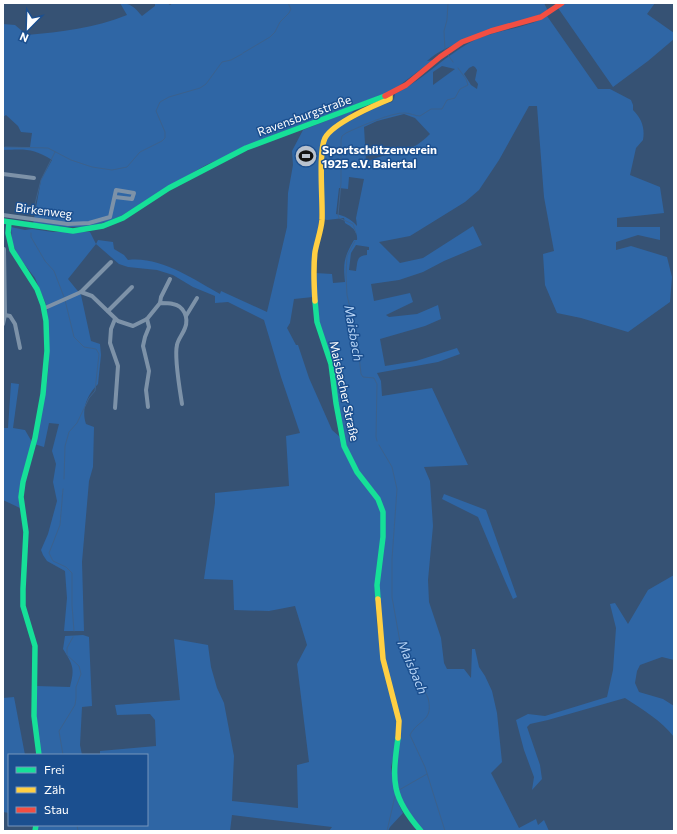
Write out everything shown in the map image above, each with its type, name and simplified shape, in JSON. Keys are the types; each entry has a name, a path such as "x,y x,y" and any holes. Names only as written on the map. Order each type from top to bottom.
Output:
{"street":[{"name":"Ravensburgstraße","path":"6,222 73,231 97,228 113,222 185,179 246,148 390,94 406,85 440,57 462,42 491,31 541,17 562,3"},
{"name":"Maisbacher Straße","path":"390,94 390,99 369,108 334,128 325,138 322,153 322,220 315,253 314,288 317,322 331,364 335,398 343,441 358,472 376,496 383,512 384,533 377,593 383,659 400,723 393,771 396,789 402,808 421,831"},
{"path":"3,174 34,178"},
{"name":"Birkenweg","path":"3,215 68,224 89,223 110,217 115,197"},
{"path":"3,324 5,316 3,294 7,232 6,222"},
{"path":"5,248 16,259 37,289 45,308 48,348 45,385 35,439 22,489 21,501 26,538 23,604 25,619 31,629 35,646 34,711 38,754"},
{"path":"45,308 81,292 111,262"},
{"path":"81,292 92,296 115,319 132,326 147,319 160,303 170,279"},
{"path":"108,311 132,287"},
{"path":"186,316 197,298"},
{"path":"160,303 173,304 180,307 185,312 186,316 186,326 177,345 176,360 182,404"},
{"path":"5,316 10,316 15,324 20,348"},
{"path":"115,319 111,329 110,343 118,366 115,408"},
{"path":"147,319 149,327 143,346 149,371 146,390 148,408"}],"shaded area":[{"path":"120,3 132,6 142,16 155,6 155,3 167,3 170,5 173,3 544,3 548,11 465,40 450,47 431,57 427,61 433,60 392,91 276,134 206,165 121,216 87,227 33,224 41,180 52,160 34,151 17,149 3,150 3,147 30,147 32,133 21,132 18,126 6,115 3,117 3,24 15,25 27,35 78,29 127,15"},
{"path":"566,3 655,3 647,14 674,33 674,39 648,61 613,87 558,8"},
{"path":"547,16 598,89 610,89 631,100 633,110 639,117 642,124 644,136 643,140 636,148 630,175 660,187 664,213 617,218 617,227 660,227 660,240 638,235 616,242 616,250 631,246 667,257 672,277 670,302 628,332 581,318 557,313 545,285 543,254 554,251 544,197 537,106 529,106 499,160 479,190 465,202 410,236 379,242 400,263 423,258 473,226 482,245 444,261 423,272 399,280 371,284 374,301 410,293 413,302 386,315 389,317 417,314 438,305 441,319 425,326 380,339 385,366 416,361 457,348 460,354 438,362 377,373 381,381 382,396 432,388 468,465 424,467 430,481 433,526 428,580 429,602 441,638 444,663 447,669 464,669 471,678 472,649 475,649 479,667 492,691 497,713 502,762 491,773 519,828 536,819 538,825 544,820 549,831 422,831 403,807 394,773 401,722 386,666 381,630 378,585 385,512 374,490 353,463 345,442 331,361 319,324 315,287 315,273 332,274 333,283 345,282 344,270 346,256 354,240 357,240 357,234 345,223 344,218 323,219 324,145 321,145 319,221 313,268 313,297 294,299 290,323 287,328 296,345 298,345 309,378 332,430 340,437 356,474 377,498 381,508 383,520 375,590 377,626 387,683 397,719 397,740 391,767 394,786 399,805 403,813 388,831 329,831 332,827 232,815 230,831 37,831 38,826 148,826 148,754 100,754 100,751 156,746 155,720 150,714 117,715 115,705 180,700 174,639 208,645 211,667 217,688 224,703 234,756 232,801 298,808 297,765 309,762 297,664 307,645 295,606 269,611 234,610 233,580 204,579 215,503 215,493 289,486 286,436 300,433 264,320 228,302 215,303 215,296 193,287 173,275 157,270 128,267 119,264 96,244 98,240 113,242 114,249 124,255 128,260 140,260 164,265 220,294 221,291 267,312 287,227 288,193 293,165 292,151 303,130 354,110 348,118 331,129 336,130 336,128 379,106 392,102 395,94 416,81 456,51 485,36 530,24","holes":["442,66 455,69 433,85 433,72","473,66 477,70 475,80 478,84 477,89 471,85 464,74","404,114 415,118 430,134 413,147 378,157 367,162 364,127 377,121","349,177 364,179 356,218 357,226 348,218 336,214 339,188 348,189","356,245 369,247 369,250 367,250 367,255 359,258 356,271 349,270 351,253"]},
{"path":"11,227 25,230 32,229 53,232 90,232 96,244 68,279 81,295 91,341 100,344 101,355 98,384 86,402 84,413 86,424 94,427 93,467 89,481 82,562 84,631 64,631 67,598 65,571 47,561 41,550 48,534 57,501 53,482 56,464 52,451 59,424 49,423 44,447 34,444 47,381 49,356 48,309 35,278 18,256 12,242"},
{"path":"11,383 19,384 13,428 25,430 32,442 20,508 3,500 3,428 8,428"},
{"path":"444,494 486,510 517,597 513,599 478,517 442,499"},
{"path":"674,575 674,660 662,657 640,665 637,671 635,683 639,692 663,699 674,706 674,737 658,721 625,698 530,724 527,727 540,765 542,779 532,790 534,777 524,750 516,720 528,714 545,716 607,697 613,670 616,628 610,604 615,603 628,624 648,590"},
{"path":"83,635 89,637 92,706 82,707 80,745 82,754 40,754 36,714 36,686 70,687 73,671 71,663 63,649 65,636"},
{"path":"14,697 25,754 8,754 8,813 3,812 3,698"}],"waterway":[{"path":"243,53 270,37 275,32 280,22 291,9 288,3"},
{"name":"Maisbach","path":"445,50 444,31 447,20 448,3"},
{"path":"5,147 48,148 71,160 92,167 112,170 127,167 140,152 165,138 165,132 156,111 160,102 169,97 200,88 206,84 222,62 231,60 242,54"},
{"name":"Maisbach","path":"448,55 453,62"},
{"name":"Maisbach","path":"356,233 353,224 339,218 338,215 341,183 342,136 384,117 399,113 420,116 431,109 442,109 447,100 455,98 460,89 468,85 466,79 458,68"},
{"path":"32,216 41,180 55,152"},
{"path":"31,233 31,237 45,261 54,271 64,297"},
{"name":"Maisbach","path":"355,241 347,256 347,295 357,337 361,374 363,377 374,378 377,384 377,441"},
{"path":"64,479 65,446 69,432 77,423 89,398 95,391 99,354 96,349 84,347 74,337 65,300"},
{"name":"Maisbach","path":"379,445 392,467 397,489 392,559 392,597 400,642 428,698 429,706 427,716 410,735 425,767 445,831"},
{"path":"63,489 60,525 49,553 53,561 66,567 72,573 74,631"},
{"path":"63,754 59,731 75,705 76,687 81,674 79,666 67,655 67,648 73,637"},
{"path":"399,790 427,774"},
{"path":"387,831 395,796"},
{"path":"77,826 78,831"}],"traffic: fast":[{"path":"3,221 73,231 103,226 123,218 169,188 246,148 385,96"},
{"path":"9,223 8,233 12,250 37,289 43,305 46,321 47,351 43,394 35,438 23,482 21,497 26,532 23,606 35,646 34,716 39,754"},
{"path":"315,301 317,322 331,364 344,446 357,472 378,499 383,512 383,537 377,585 378,599"},
{"path":"398,738 395,766 396,788 404,808 421,831"},
{"path":"35,831 36,826"}],"traffic: slow":[{"path":"315,301 314,258 322,220 321,165 325,138 336,126 365,110 390,99 390,94"},
{"path":"378,599 383,659 399,721 398,738"}],"traffic: jam":[{"path":"385,96 406,85 440,57 462,42 491,31 541,17 562,3"}],"place":[{"name":"Sportschützenverein 1925 e.V. Baiertal","path":"306,156"}]}
